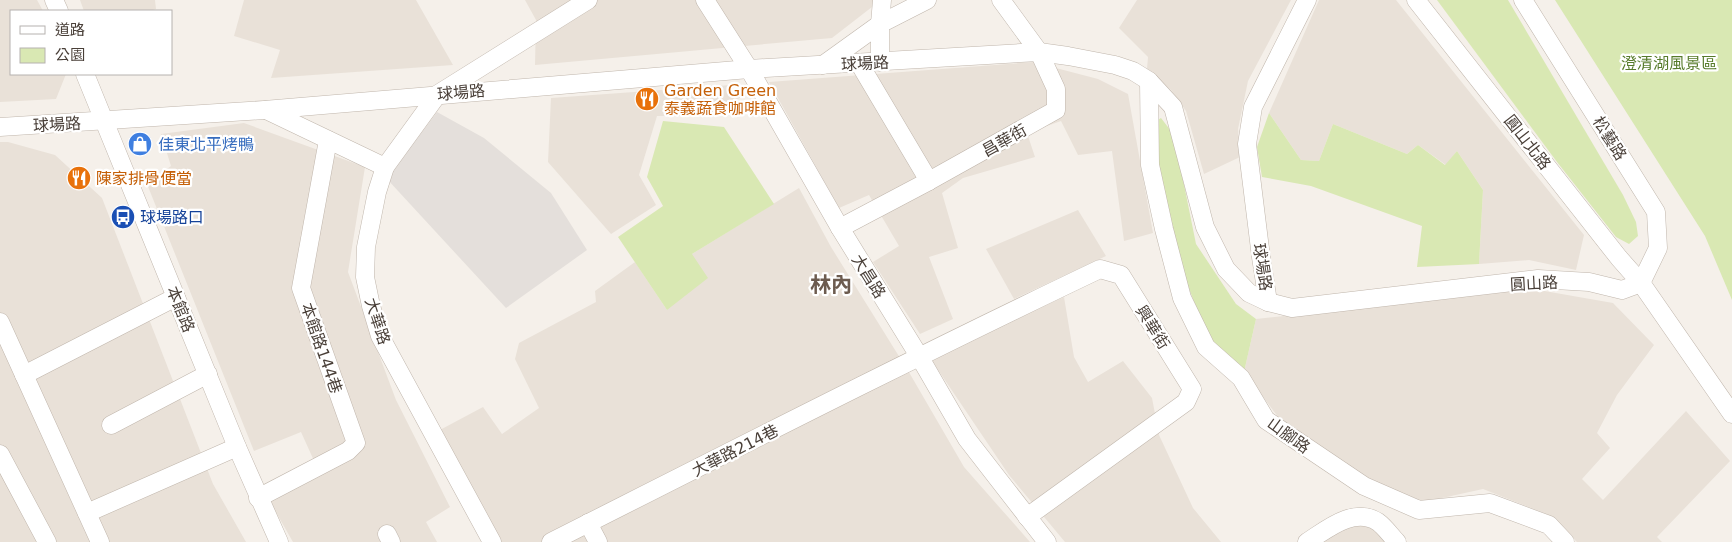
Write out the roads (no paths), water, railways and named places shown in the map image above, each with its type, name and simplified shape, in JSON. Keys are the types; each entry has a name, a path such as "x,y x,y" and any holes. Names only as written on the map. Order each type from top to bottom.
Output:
{"street":[{"path":"438,94 588,0"},
{"name":"大昌路","path":"705,0 749,69 840,228 919,356 967,439 1047,542"},
{"path":"880,62 882,0"},
{"path":"823,65 880,24 927,0"},
{"name":"昌華街","path":"840,228 1056,110 1056,89 1039,52 1001,0"},
{"name":"球場路","path":"1268,302 1260,257 1246,144 1253,107 1307,0"},
{"name":"圓山北路","path":"1416,0 1618,258 1641,283"},
{"name":"松藝路","path":"1523,0 1656,212 1658,248 1641,283"},
{"name":"球場路","path":"0,127 264,110 749,69 1039,52 1068,56 1115,65 1133,71 1149,81 1173,107 1205,227 1226,269 1249,293 1268,302"},
{"path":"859,63 929,181"},
{"name":"本館路","path":"85,75 258,498 279,542"},
{"name":"山腳路","path":"1149,81 1150,165 1182,298 1206,347 1241,378 1266,420 1364,486 1419,510 1490,503 1549,525 1565,542"},
{"name":"大華路","path":"438,94 385,167 375,202 366,247 366,277 370,306 380,336 492,542"},
{"path":"264,110 385,167"},
{"name":"本館路144巷","path":"258,498 348,451 356,443 301,288 328,140"},
{"name":"興華街","path":"919,356 1100,269 1121,275 1192,389 1186,402 1026,517"},
{"name":"圓山路","path":"1268,302 1292,308 1538,279 1589,282 1622,290 1641,283"},
{"path":"1641,283 1732,414"},
{"path":"24,375 176,297"},
{"path":"0,322 100,542"},
{"name":"大華路214巷","path":"551,542 919,356"},
{"path":"110,425 208,374"},
{"path":"87,512 237,447"},
{"path":"0,454 6,482 47,542"},
{"path":"1306,542 1349,518 1364,517 1377,522 1397,542"},
{"path":"588,523 598,542"}],"place":[{"name":"Garden Green 泰義蔬食咖啡館","path":"647,99"},
{"name":"佳東北平烤鴨","path":"140,144"},
{"name":"陳家排骨便當","path":"79,178"},
{"name":"球場路口","path":"123,217"}],"district":[{"name":"林內","path":"831,285"}],"park label":[{"name":"澄清湖風景區","path":"1669,63"}]}
